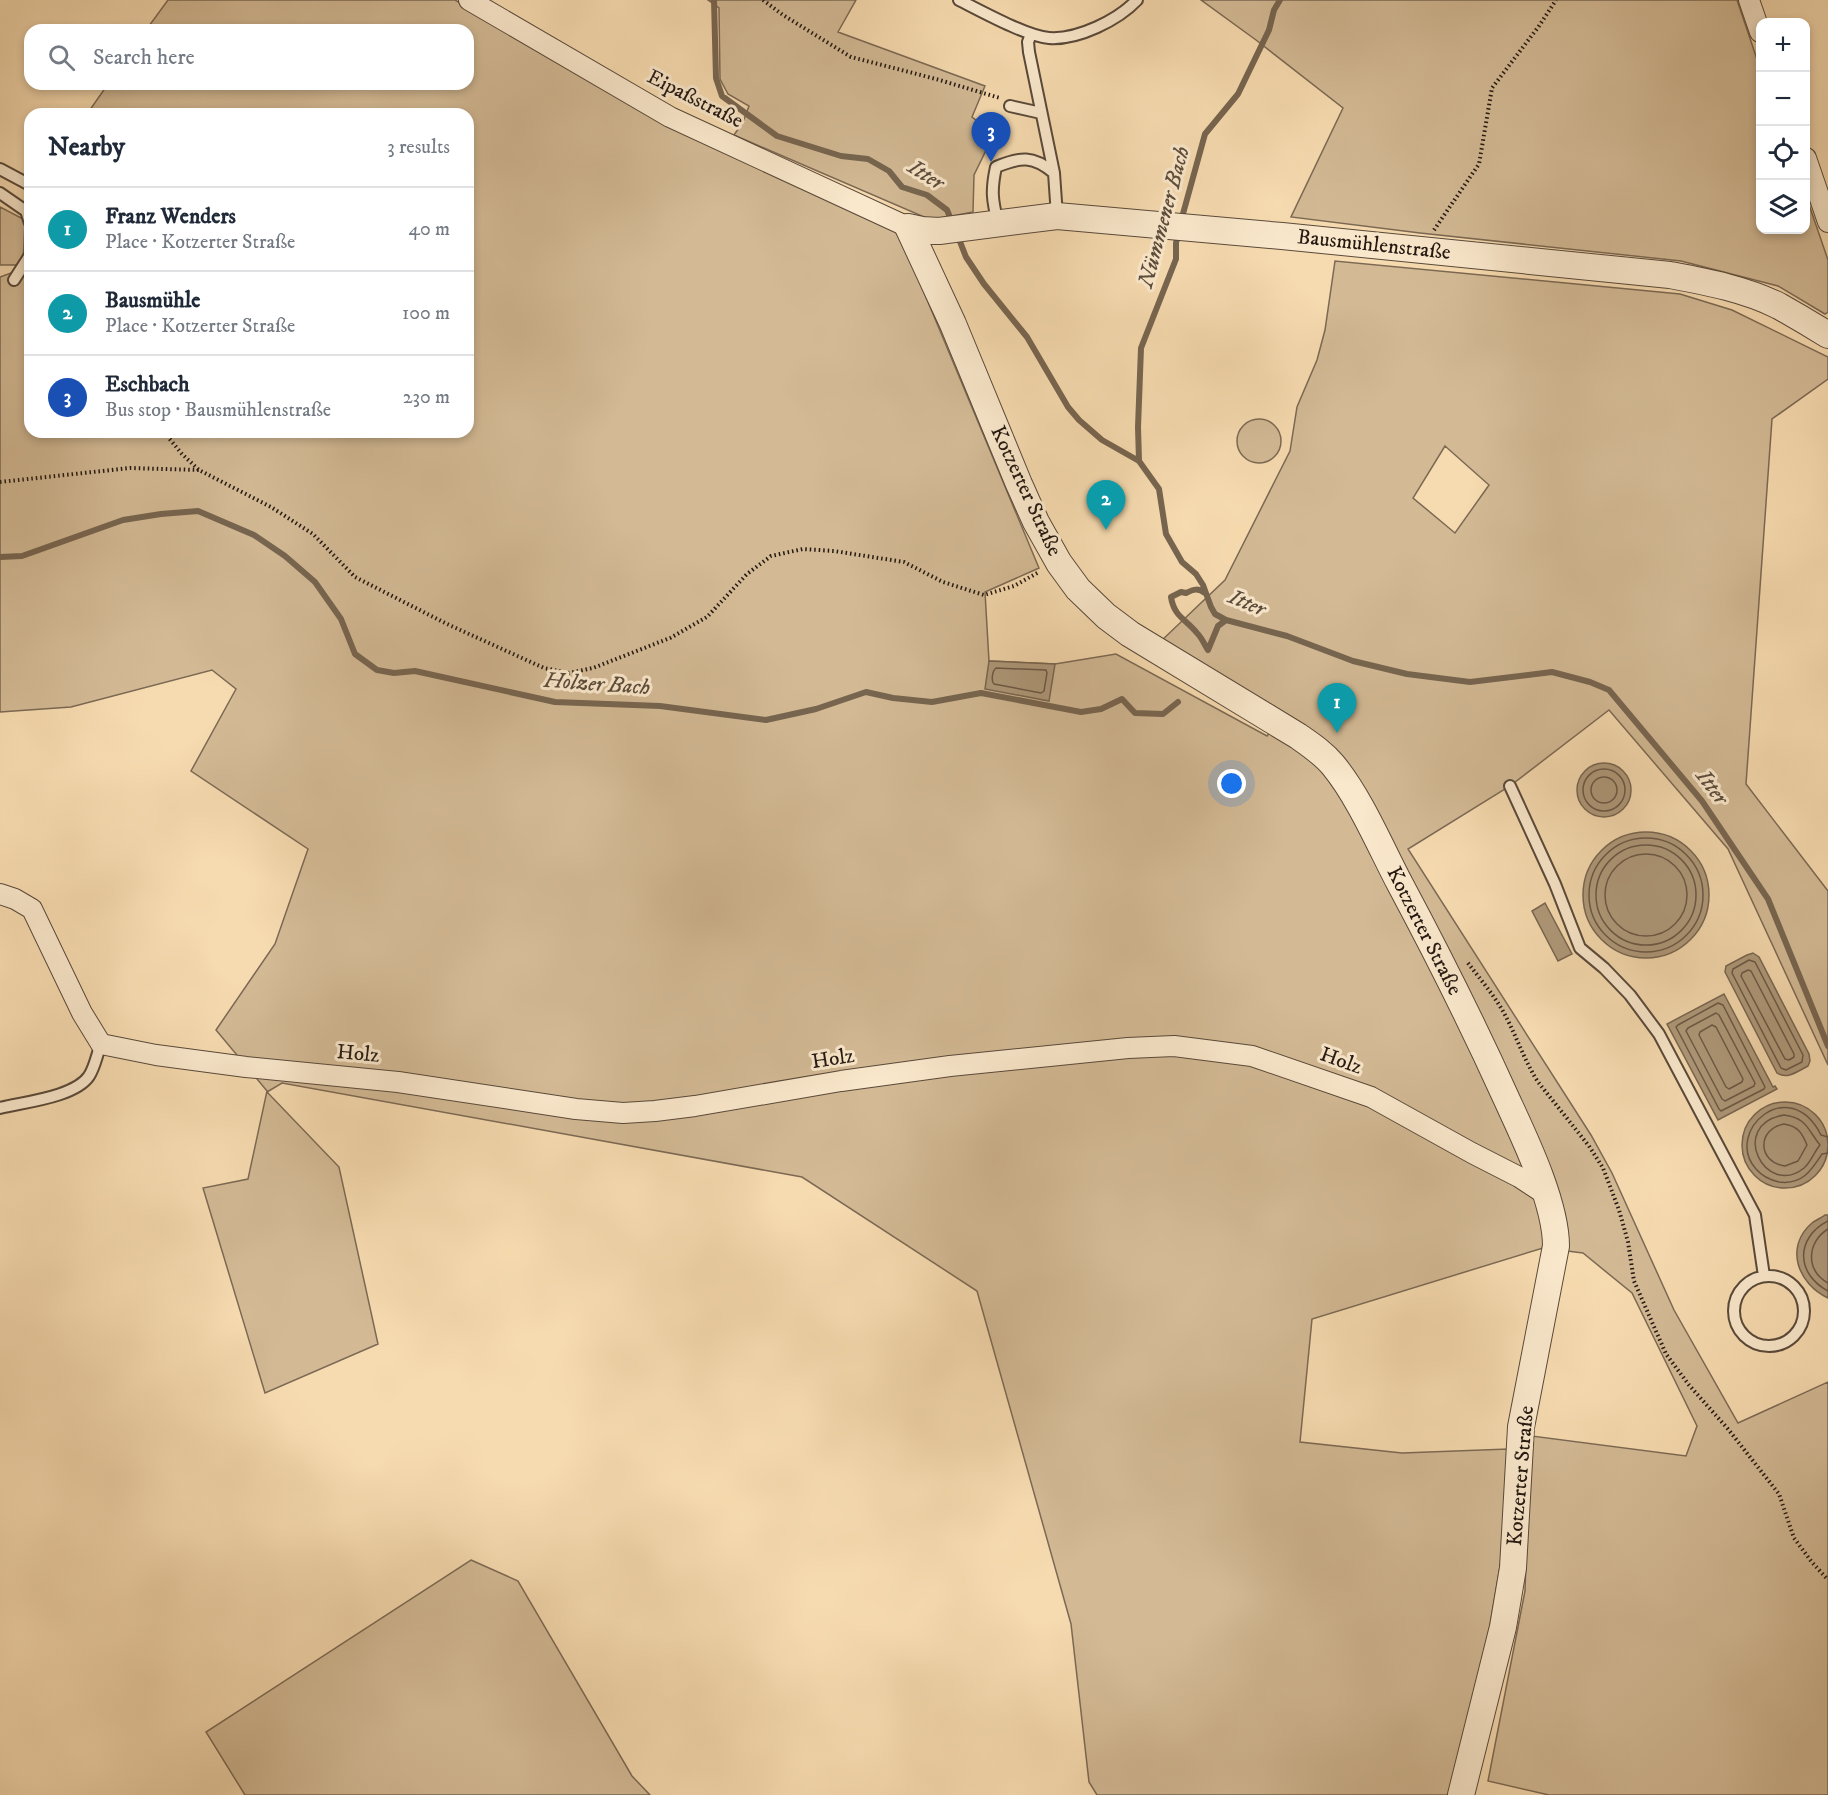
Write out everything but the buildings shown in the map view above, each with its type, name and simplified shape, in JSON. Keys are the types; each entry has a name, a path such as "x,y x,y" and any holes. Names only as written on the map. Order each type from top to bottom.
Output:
{"street":[{"name":"Eipaßstraße","path":"469,0 670,117 908,226"},
{"path":"1749,0 1756,19"},
{"path":"1810,170 1828,222"},
{"name":"Bausmühlenstraße","path":"908,226 939,231 1058,216 1670,274 1716,284 1777,306 1828,335"},
{"name":"Kotzerter Straße","path":"908,226 953,324 1036,522 1059,563 1078,589 1106,616 1130,634 1298,736 1319,750 1334,766 1355,798 1471,1022 1523,1134 1545,1194 1556,1237 1556,1246 1521,1427 1513,1568 1503,1627 1461,1795"},
{"path":"0,894 15,899 32,909 82,1013 101,1044"},
{"name":"Holz","path":"101,1044 246,1068 398,1082 576,1109 623,1113 695,1106 841,1081 950,1066 1128,1048 1174,1046 1205,1049 1252,1056 1371,1097 1519,1177 1545,1194"}],"lane":[{"path":"958,0 1030,34 1050,38 1096,29 1131,7 1137,0"},
{"path":"1030,34 1029,52 1054,173 1058,216"},
{"path":"1010,106 1041,113"},
{"path":"998,223 993,204 992,187 996,167 1012,160 1029,159 1044,164 1054,173"},
{"path":"0,169 24,182"},
{"path":"0,193 24,210"},
{"path":"14,280 24,264"},
{"path":"1510,786 1555,884 1580,948 1604,968 1630,995 1659,1034 1755,1215 1764,1276"},
{"path":"0,1108 76,1088 90,1074 101,1044"},
{"path":"1764,1276 1774,1276 1794,1286 1803,1306 1803,1317 1799,1328 1783,1342 1773,1345 1761,1345 1749,1340 1735,1321 1733,1309 1736,1297 1743,1287 1752,1280 1764,1276"}],"path":[{"path":"763,0 851,57 997,96 1010,106"},
{"path":"1421,249 1479,164 1492,88 1556,0"},
{"path":"169,438 199,470 271,507 313,534 355,577 447,624 544,668 569,673 593,668 680,633 707,617 747,574 771,556 782,553 803,549 834,551 904,562 943,582 984,595 1014,586 1059,563"},
{"path":"0,482 130,468 199,470"},
{"path":"1467,962 1502,1010 1538,1082 1589,1146 1603,1168 1628,1242 1634,1281 1665,1354 1779,1494 1794,1538 1811,1562 1828,1580"}],"shaded area":[{"path":"168,0 455,0 663,121 898,230 1039,568 985,592 989,661 1055,664 1116,654 1267,736 1283,716 1160,642 1225,580 1290,451 1297,407 1317,360 1325,330 1335,261 1680,294 1732,310 1828,357 1828,379 1772,419 1746,784 1828,891 1828,1065 1728,849 1609,710 1510,786 1408,849 1591,1135 1612,1173 1674,1310 1738,1423 1828,1382 1828,1795 1549,1795 1488,1781 1525,1591 1532,1436 1686,1456 1697,1426 1632,1293 1583,1253 1543,1248 1312,1319 1300,1442 1402,1453 1508,1449 1503,1549 1485,1654 1452,1795 1097,1795 1089,1782 1071,1624 977,1291 802,1177 282,1083 267,1092 339,1167 378,1344 265,1393 203,1188 248,1179 267,1091 216,1030 275,944 308,849 191,771 236,689 212,670 71,707 0,712 0,277 24,268 24,438 474,438 474,108 91,108 104,90 474,90 474,24 150,24","holes":["1445,446 1489,485 1455,533 1413,498"]},
{"path":"708,0 856,0 838,32 985,86 972,117 994,134 974,175 973,212 931,220 734,135 743,122 749,106 728,94 720,79 719,8"},
{"path":"1201,0 1737,0 1756,56 1756,234 1810,234 1810,208 1828,260 1828,312 1825,314 1778,286 1681,261 1291,217 1343,108"},
{"path":"0,207 24,219 24,242 23,265 0,265"},
{"path":"1259,419 1268,420 1275,425 1280,432 1280,450 1275,457 1268,462 1259,463 1250,462 1243,457 1238,450 1237,441 1238,432 1243,425 1250,420"},
{"path":"471,1560 518,1581 632,1776 650,1795 245,1795 206,1732"}],"water":[{"path":"989,661 1055,664 1049,701 985,689"},
{"path":"1604,763 1614,765 1623,771 1629,780 1631,790 1629,800 1623,809 1614,815 1604,817 1594,815 1585,809 1579,800 1577,790 1579,780 1585,771 1594,765"},
{"path":"1646,832 1670,836 1691,850 1705,871 1709,895 1705,919 1691,940 1670,954 1646,958 1622,954 1601,940 1587,919 1583,895 1587,871 1601,850 1622,836"},
{"path":"1545,903 1572,954 1558,961 1532,911"},
{"path":"1753,953 1759,957 1809,1054 1808,1066 1792,1074 1785,1076 1777,1073 1725,972 1726,966"},
{"path":"1724,994 1773,1087 1777,1089 1718,1120 1667,1024"},
{"path":"1777,1102 1793,1102 1816,1114 1825,1128 1828,1145 1825,1162 1816,1176 1793,1188 1777,1188 1761,1181 1749,1169 1742,1153 1742,1137 1749,1121 1761,1109"},
{"path":"1828,1215 1828,1298 1809,1284 1798,1264 1797,1254 1798,1243 1803,1233 1812,1223"}],"waterway":[{"name":"Itter","path":"714,0 716,78 722,96 777,136 841,156 868,159 889,171 902,187 927,195 947,210 952,222"},
{"name":"Nümmener Bach","path":"1181,221 1205,134 1238,94 1269,30 1274,10 1280,0"},
{"name":"Itter","path":"957,234 966,257 984,284 1027,337 1068,407 1102,440 1139,461 1159,489 1166,534 1182,562 1196,574 1203,585 1215,614 1226,620 1287,636 1353,661 1407,674 1470,682 1552,672 1590,682 1609,690 1702,801 1768,899 1828,1046"},
{"name":"Nümmener Bach","path":"1139,461 1141,348 1176,259 1178,234"},
{"name":"Holzer Bach","path":"0,557 22,556 123,520 198,511 254,535 285,556 315,582 341,619 355,654 377,670 394,673 415,671 555,702 660,706 766,720 816,709 866,692 893,698 932,702 981,693 1081,712 1101,709 1122,699 1135,713 1163,714 1178,702"},
{"path":"1205,593 1196,590 1181,592 1171,597 1175,609 1199,635 1208,650 1218,626 1226,620"}],"place":[{"name":"Eschbach","path":"991,162"},
{"name":"Bausmühle","path":"1106,530"},
{"name":"Franz Wenders","path":"1337,733"}]}
